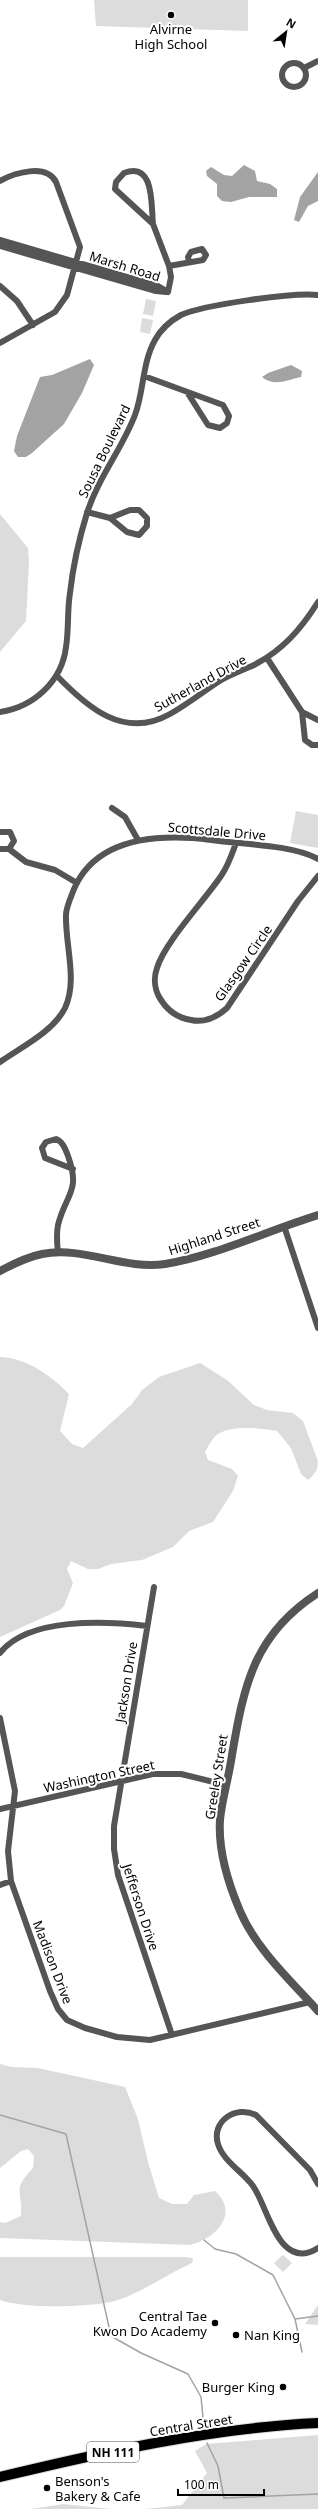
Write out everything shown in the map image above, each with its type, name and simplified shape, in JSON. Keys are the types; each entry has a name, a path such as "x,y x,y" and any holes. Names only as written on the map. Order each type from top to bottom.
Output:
{"main road":[{"name":"Central Street","path":"0,2477 85,2458 226,2431 318,2423"}],"street":[{"path":"304,68 318,61"},
{"path":"290,64 298,64 304,68 307,76 301,86 293,87 284,81 283,73 290,64"},
{"path":"0,181 18,173 40,172 52,177 79,240 76,265 67,295 60,307 0,343"},
{"path":"153,224 116,192 116,182 124,174 140,173 147,178 150,191 153,224 169,266 189,262"},
{"name":"Marsh Road","path":"0,240 76,265"},
{"name":"Marsh Road","path":"0,246 158,286 168,292 172,277 169,266"},
{"path":"0,286 17,301 33,324"},
{"name":"Sousa Boulevard","path":"0,712 29,702 39,695 57,676 66,647 70,594 88,512 98,486 134,417 148,356 157,337 170,323 182,315 202,309 296,294 318,296"},
{"path":"144,376 186,392 226,408 229,416 227,423 216,428 208,425 186,392"},
{"path":"88,512 110,518 131,535 139,535 147,526 147,518 139,510 130,510 110,518"},
{"name":"Sutherland Drive","path":"57,676 86,704 106,716 126,722 144,722 171,714 221,680 267,658 281,648 300,630 318,602"},
{"path":"267,658 302,712 306,740 312,745 318,745"},
{"path":"302,712 318,720"},
{"path":"112,808 125,817 138,840"},
{"path":"0,832 7,831 12,835 14,841 8,849"},
{"name":"Scottsdale Drive","path":"0,1062 46,1030 65,1008 70,974 66,914 77,883 95,861 107,853 138,840 184,837 294,851 318,859"},
{"name":"Glasgow Circle","path":"236,843 221,875 169,946 157,968 155,985 159,997 167,1008 182,1018 204,1020 216,1016 227,1008 298,901 318,876"},
{"path":"0,849 8,849 26,862 55,870 77,883"},
{"path":"58,1253 57,1232 73,1188 73,1169 62,1143 56,1139 46,1142 42,1148 45,1158 73,1169"},
{"name":"Highland Street","path":"0,1271 30,1258 58,1253 84,1255 137,1265 165,1264 199,1255 318,1215"},
{"path":"284,1226 318,1328"},
{"name":"Jackson Drive","path":"122,1782 154,1586"},
{"name":"Greeley Street","path":"318,1593 281,1622 258,1655 244,1693 226,1785 220,1834 226,1868 236,1900 247,1925 262,1948 318,2011"},
{"path":"0,1653 12,1640 23,1635 68,1625 109,1621 147,1626"},
{"name":"Madison Drive","path":"0,1718 15,1791 8,1851 11,1882 50,1991 58,2009 67,2020 85,2028 130,2040 150,2040 310,2002"},
{"name":"Washington Street","path":"0,1809 166,1773 181,1774 226,1785"},
{"name":"Jefferson Drive","path":"122,1782 114,1826 115,1862 122,1888 172,2035"},
{"path":"0,1885 11,1882"},
{"path":"318,2184 310,2170 256,2115 248,2112 237,2112 226,2117 221,2123 217,2133 220,2149 255,2189 282,2243 298,2252 310,2252 318,2248"}],"shaded area":[{"name":"Alvirne High School","path":"94,0 248,0 248,31 96,26"},
{"path":"244,165 255,171 257,181 270,184 277,189 277,197 249,197 231,202 222,201 217,196 217,184 207,176 206,171 211,167 224,175 232,176"},
{"path":"318,172 318,201 308,206 299,222 294,220 300,197"},
{"path":"146,299 156,301 153,316 143,314"},
{"path":"142,318 153,320 150,334 140,332"},
{"path":"90,359 94,365 82,393 64,424 32,453 26,457 18,457 14,451 17,436 40,377 52,375"},
{"path":"291,365 302,371 301,377 286,381 271,382 262,377 268,373"},
{"path":"0,514 28,548 29,562 26,621 0,652"},
{"path":"296,811 318,815 318,848 290,843"},
{"path":"0,1357 10,1358 29,1364 54,1380 69,1394 60,1431 72,1444 83,1448 132,1404 142,1390 159,1377 200,1363 227,1380 254,1405 267,1410 293,1413 303,1421 318,1461 317,1469 308,1480 301,1474 291,1448 277,1431 255,1428 239,1428 224,1431 218,1434 212,1440 205,1452 208,1460 232,1469 238,1476 233,1491 213,1522 189,1531 173,1547 142,1560 111,1564 98,1569 88,1569 71,1561 67,1569 73,1583 64,1606 60,1610 0,1637"},
{"path":"0,2064 11,2067 38,2068 125,2087 138,2119 148,2162 159,2198 172,2204 187,2204 194,2195 215,2191 222,2199 225,2208 225,2216 222,2224 208,2237 200,2242 190,2245 0,2238 0,2222 5,2223 21,2216 20,2186 22,2181 33,2168 34,2156 28,2149 21,2151 0,2168"},
{"path":"283,2255 292,2263 283,2272 274,2263"},
{"path":"0,2257 193,2258 192,2263 121,2299 79,2306 42,2306 11,2303 0,2300"},
{"path":"318,2305 318,2325 305,2324"},
{"path":"318,2435 318,2509 146,2509 182,2505 207,2473 195,2451 206,2444"},
{"path":"63,2504 111,2509 31,2509"}],"waterway":[{"path":"0,2115 66,2134 111,2336 141,2353 188,2374 201,2397 204,2428"},
{"path":"204,2240 215,2249 236,2254 273,2275 295,2319 302,2352"},
{"path":"295,2319 318,2316"},
{"path":"207,2443 218,2466 224,2498 318,2494"}],"place":[{"name":"Alvirne High School","path":"171,15"},
{"name":"Central Tae Kwon Do Academy","path":"215,2323"},
{"name":"Nan King","path":"236,2335"},
{"name":"Burger King","path":"283,2387"},
{"name":"Benson's Bakery & Cafe","path":"47,2488"}]}
